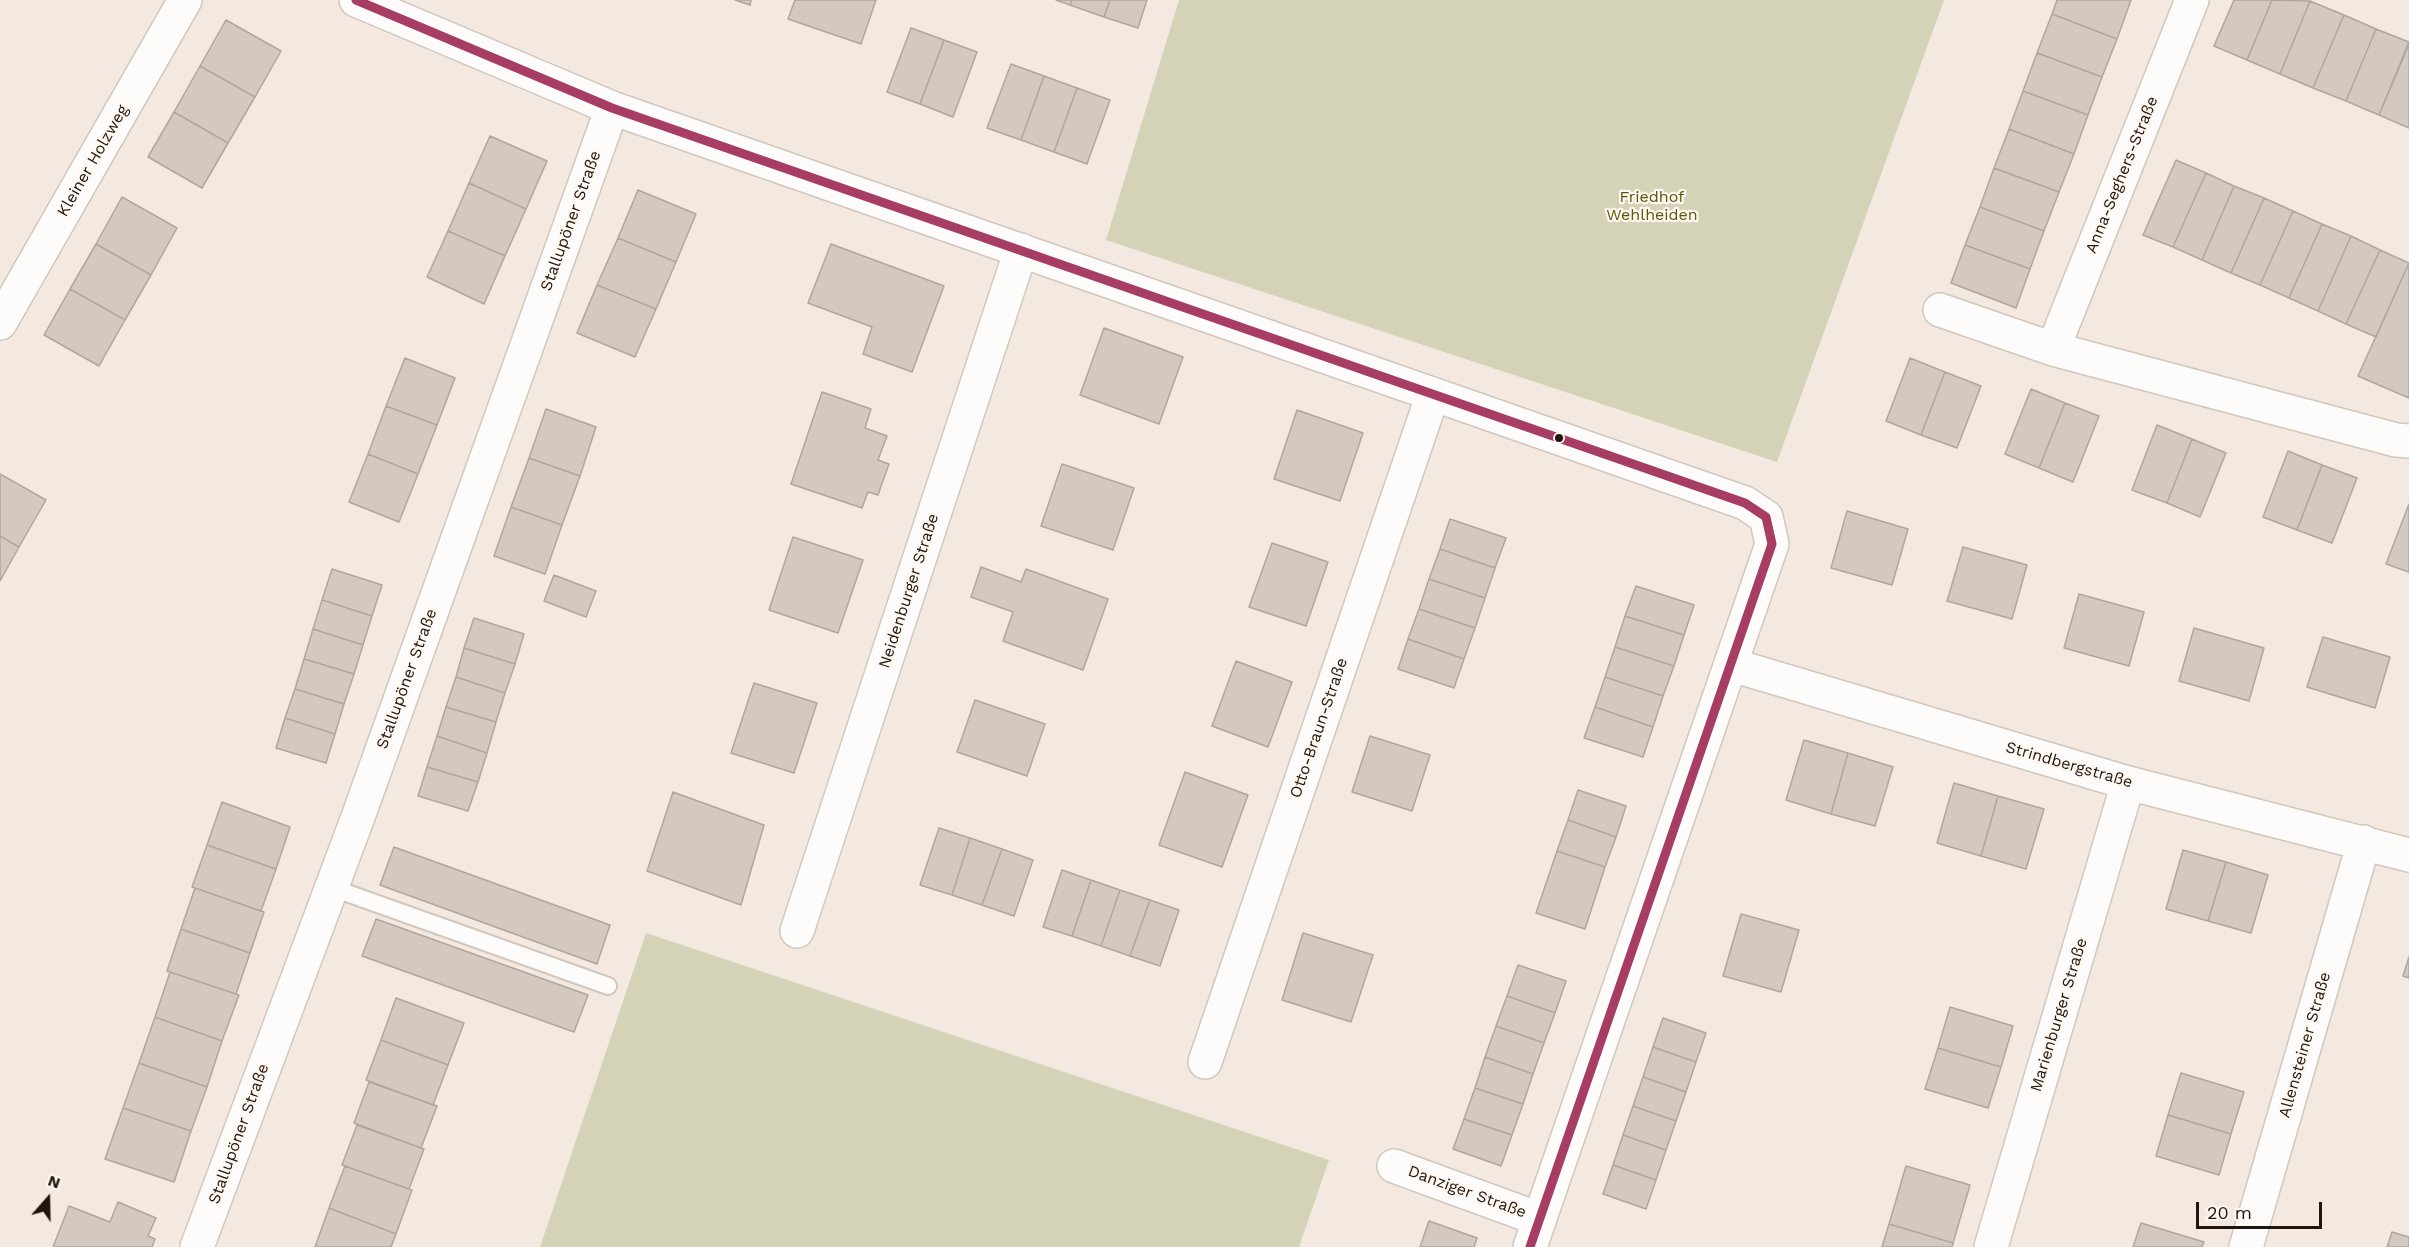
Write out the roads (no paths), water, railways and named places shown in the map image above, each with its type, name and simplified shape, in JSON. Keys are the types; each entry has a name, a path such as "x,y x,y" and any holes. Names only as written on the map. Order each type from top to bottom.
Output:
{"street":[{"name":"Kleiner Holzweg","path":"0,323 185,0"},
{"path":"356,0 612,108 1745,503 1766,517 1772,544 1535,1233"},
{"name":"Anna-Seghers-Straße","path":"2053,349 2192,0"},
{"name":"Stallupöner Straße","path":"197,1247 358,817 612,108"},
{"name":"Neidenburger Straße","path":"797,932 1021,250"},
{"path":"1940,310 2053,349 2396,440 2409,441"},
{"name":"Otto-Braun-Straße","path":"1205,1062 1433,394"},
{"name":"Strindbergstraße","path":"1732,665 2128,783 2409,855"},
{"name":"Marienburger Straße","path":"1990,1247 2128,783"},
{"name":"Allensteiner Straße","path":"2246,1247 2364,842"},
{"name":"Danziger Straße","path":"1394,1166 1535,1233"}],"lane":[{"path":"330,887 608,986"}],"park label":[{"name":"Friedhof Wehlheiden","path":"1652,206"}]}
